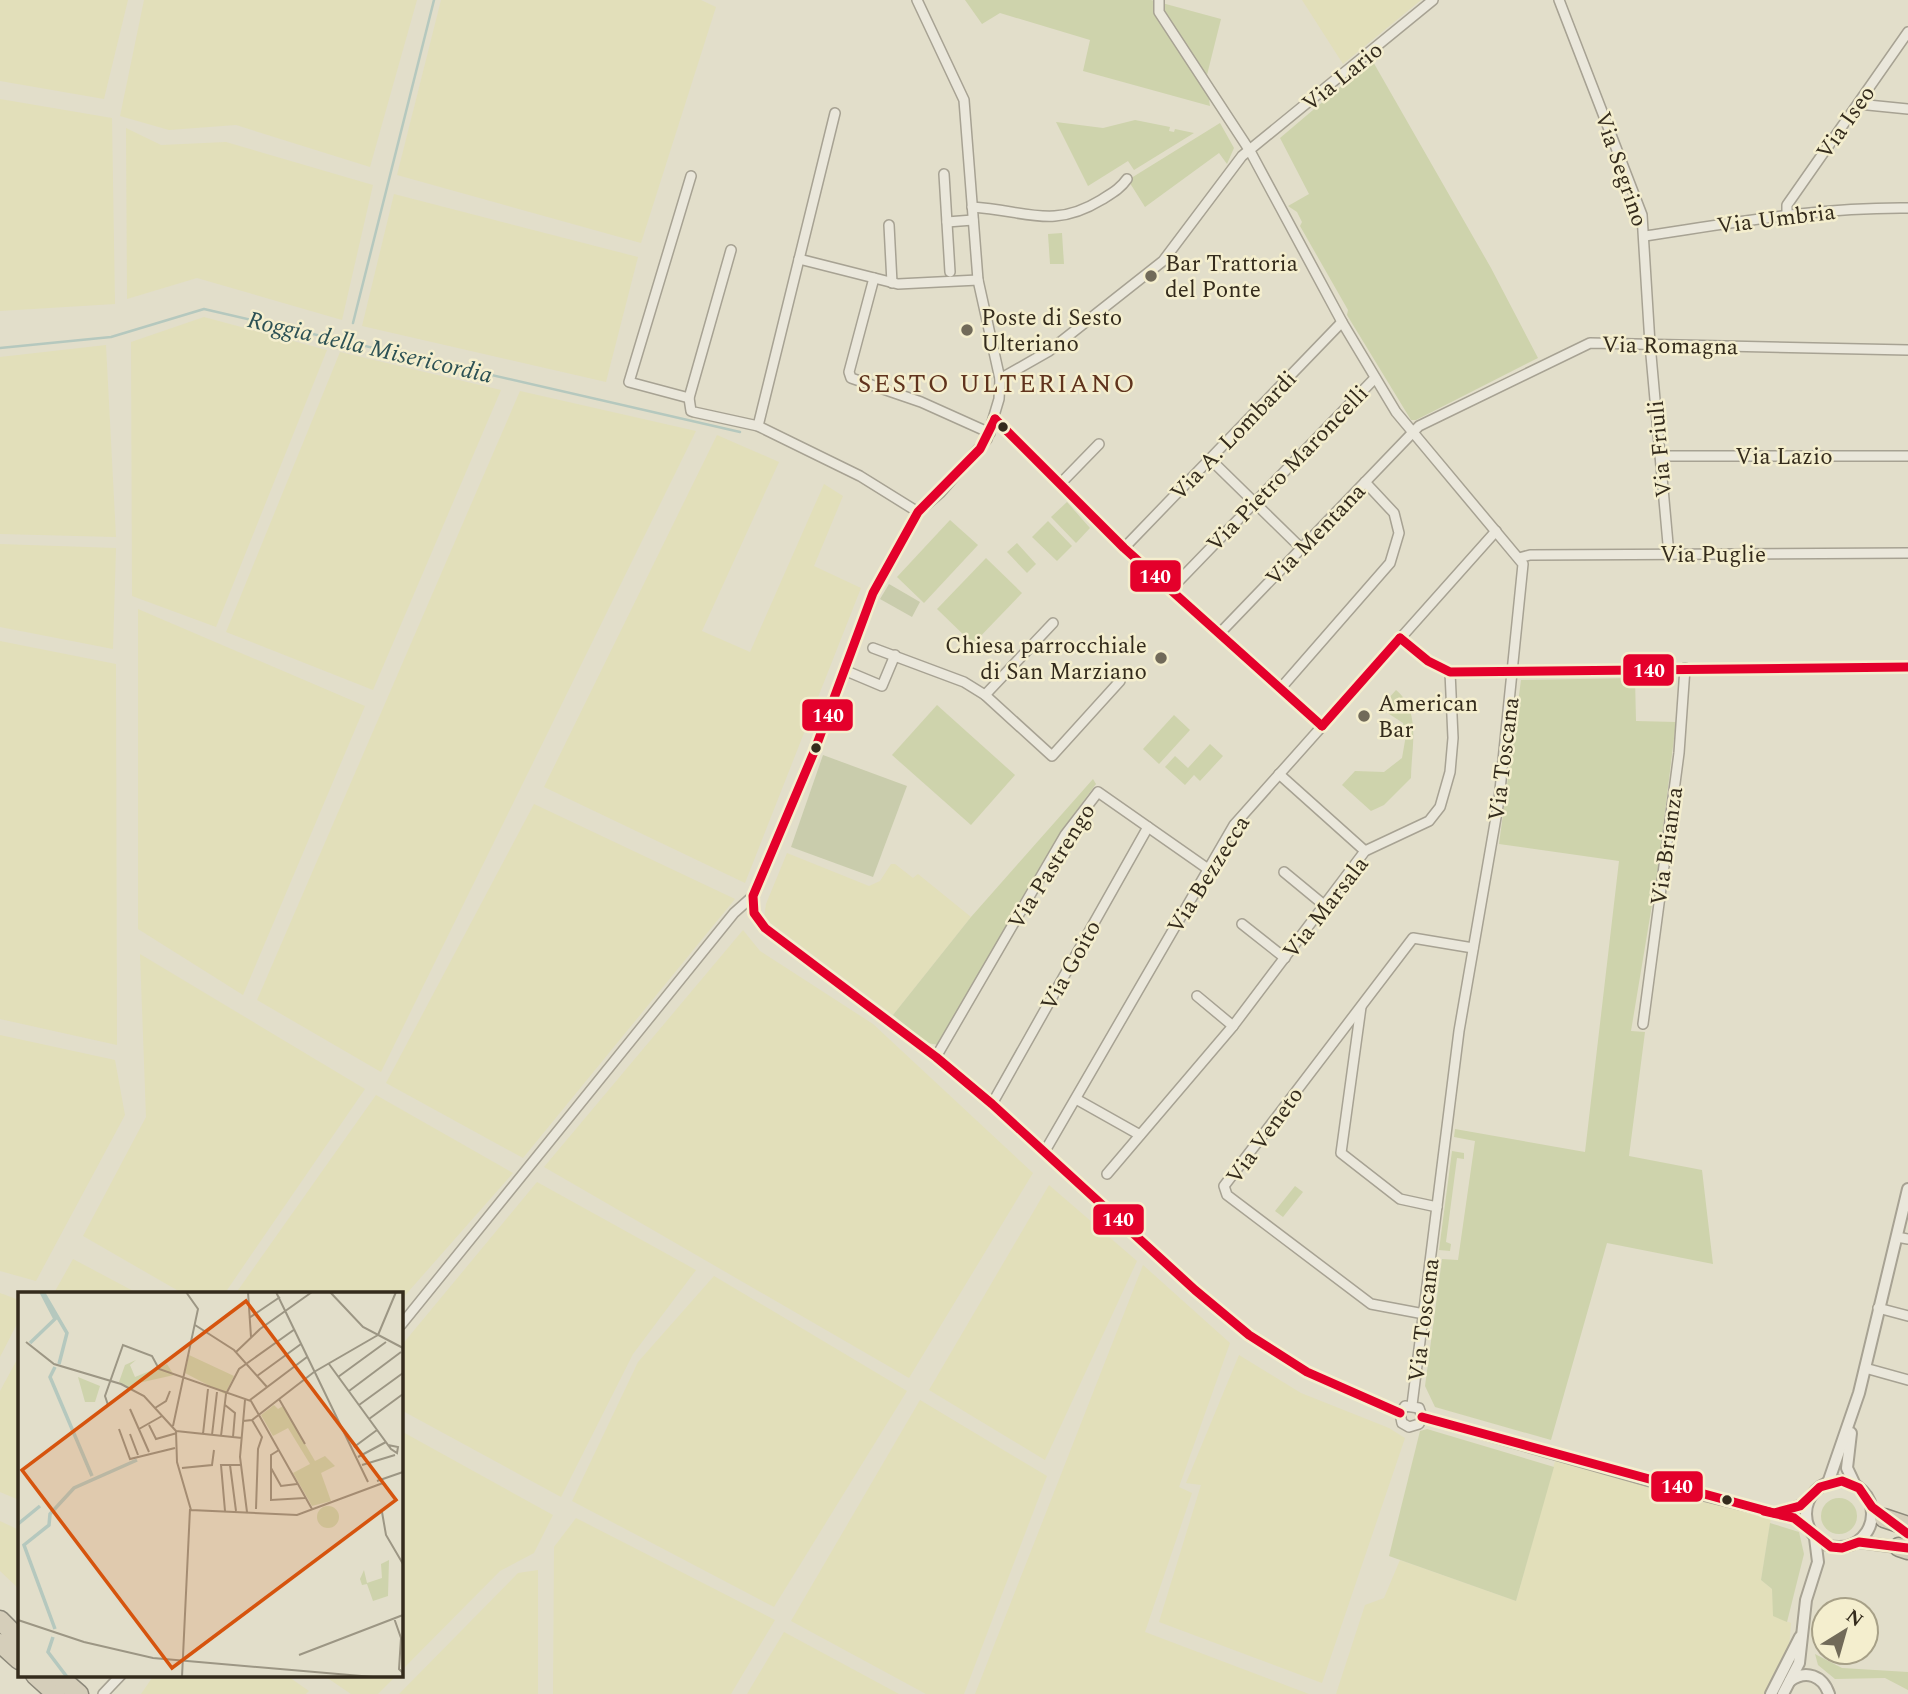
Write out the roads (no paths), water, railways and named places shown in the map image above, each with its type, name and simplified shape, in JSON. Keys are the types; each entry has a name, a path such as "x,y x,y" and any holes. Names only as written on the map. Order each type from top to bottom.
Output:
{"highway":[{"path":"1878,1513 1908,1526"},
{"path":"0,1620 18,1638"},
{"path":"0,1643 18,1659"},
{"path":"36,1676 56,1694"},
{"path":"58,1676 79,1694"}],"street":[{"path":"917,0 964,100 978,280 1000,379 995,419 990,433 967,463 918,512 873,593 814,752 753,897 754,913 765,928 936,1057 992,1104 1195,1290 1249,1335 1307,1372 1400,1413"},
{"path":"1159,0 1159,12 1250,151 1375,378 1411,433 1519,558"},
{"name":"Via Lario","path":"1000,379 1049,351 1163,261 1242,156 1433,0"},
{"name":"Via Segrino","path":"1559,0 1642,215 1650,344"},
{"name":"Via Iseo","path":"1787,214 1787,205 1908,32"},
{"path":"1858,104 1908,109"},
{"path":"758,426 835,113"},
{"path":"944,174 950,272"},
{"path":"689,398 629,382 691,177"},
{"path":"972,207 1061,218 1070,216 1120,188 1127,179"},
{"name":"Via Umbria","path":"1645,236 1787,214 1847,208 1908,208"},
{"path":"947,222 974,220"},
{"path":"889,225 892,283"},
{"path":"731,250 689,398 691,411 758,426 860,476 918,512"},
{"path":"799,259 892,283 978,280"},
{"path":"874,278 849,372 851,378 921,402 990,433"},
{"name":"Via A. Lombardi","path":"1124,548 1342,322"},
{"name":"Via Romagna","path":"1411,433 1429,421 1590,343 1908,350"},
{"name":"Via Friuli","path":"1650,344 1669,555"},
{"name":"Via Pietro Maroncelli","path":"1170,590 1375,378"},
{"path":"995,419 1124,548 1322,726"},
{"name":"Via Mentana","path":"1219,634 1411,433"},
{"path":"1060,484 1100,444"},
{"name":"Via Lazio","path":"1660,456 1908,456"},
{"path":"1210,459 1301,548"},
{"path":"1280,689 1390,563 1399,533 1394,513 1365,482"},
{"name":"Via Bezzecca","path":"1045,1151 1234,825 1496,531"},
{"name":"Via Puglie","path":"1519,558 1523,555 1908,553"},
{"name":"Via Toscana","path":"1412,1405 1459,1031 1499,800 1524,564 1519,558"},
{"path":"985,695 1053,623"},
{"path":"1400,638 1428,661 1450,672 1908,667"},
{"path":"873,648 964,682 985,695 1052,756 1120,681"},
{"path":"844,670 882,686 895,655"},
{"name":"Via Brianza","path":"1643,1024 1679,753 1685,668"},
{"name":"Via Marsala","path":"1107,1174 1233,1026 1365,851 1429,821 1440,807 1450,772 1453,738 1450,672"},
{"path":"1279,774 1365,851"},
{"name":"Via Pastrengo","path":"936,1057 1065,835 1097,792 1208,869"},
{"name":"Via Goito","path":"992,1104 1148,827"},
{"path":"1284,872 1324,905"},
{"path":"402,1324 734,913 753,897"},
{"path":"1242,924 1284,958"},
{"name":"Via Veneto","path":"1424,1314 1371,1304 1224,1190 1413,938 1474,948"},
{"path":"1197,996 1233,1026"},
{"path":"1361,1005 1341,1153 1400,1199 1437,1207"},
{"path":"1076,1099 1140,1135"},
{"path":"1855,1485 1849,1475 1847,1458 1857,1400 1878,1308 1902,1238 1908,1189"},
{"path":"1878,1308 1908,1317"},
{"path":"1864,1368 1908,1380"},
{"path":"1828,1483 1857,1400"},
{"path":"1412,1405 1419,1408 1422,1417 1419,1424 1409,1427 1402,1423 1400,1413 1405,1406 1412,1405"},
{"path":"1422,1417 1794,1518 1836,1548"},
{"path":"1783,1694 1796,1671 1807,1595 1818,1562 1805,1515 1813,1493 1828,1483 1842,1481 1855,1485 1863,1491 1906,1545"},
{"path":"1774,1513 1808,1502"},
{"path":"1859,1542 1878,1513"},
{"path":"1818,1562 1836,1548 1859,1542 1906,1545"},
{"path":"1771,1694 1800,1637"},
{"path":"1801,1651 1816,1676 1826,1685 1829,1694"},
{"path":"1788,1682 1802,1675 1816,1676"},
{"path":"103,1694 119,1676"}],"waterway":[{"path":"353,323 434,0"},
{"name":"Roggia della Misericordia","path":"0,348 111,337 204,309 740,432"}],"place":[{"name":"Bar Trattoria del Ponte","path":"1151,276"},
{"name":"Poste di Sesto Ulteriano","path":"967,330"},
{"name":"Chiesa parrocchiale di San Marziano","path":"1161,658"},
{"name":"American Bar","path":"1364,716"}],"district":[{"name":"SESTO ULTERIANO","path":"997,383"}]}
